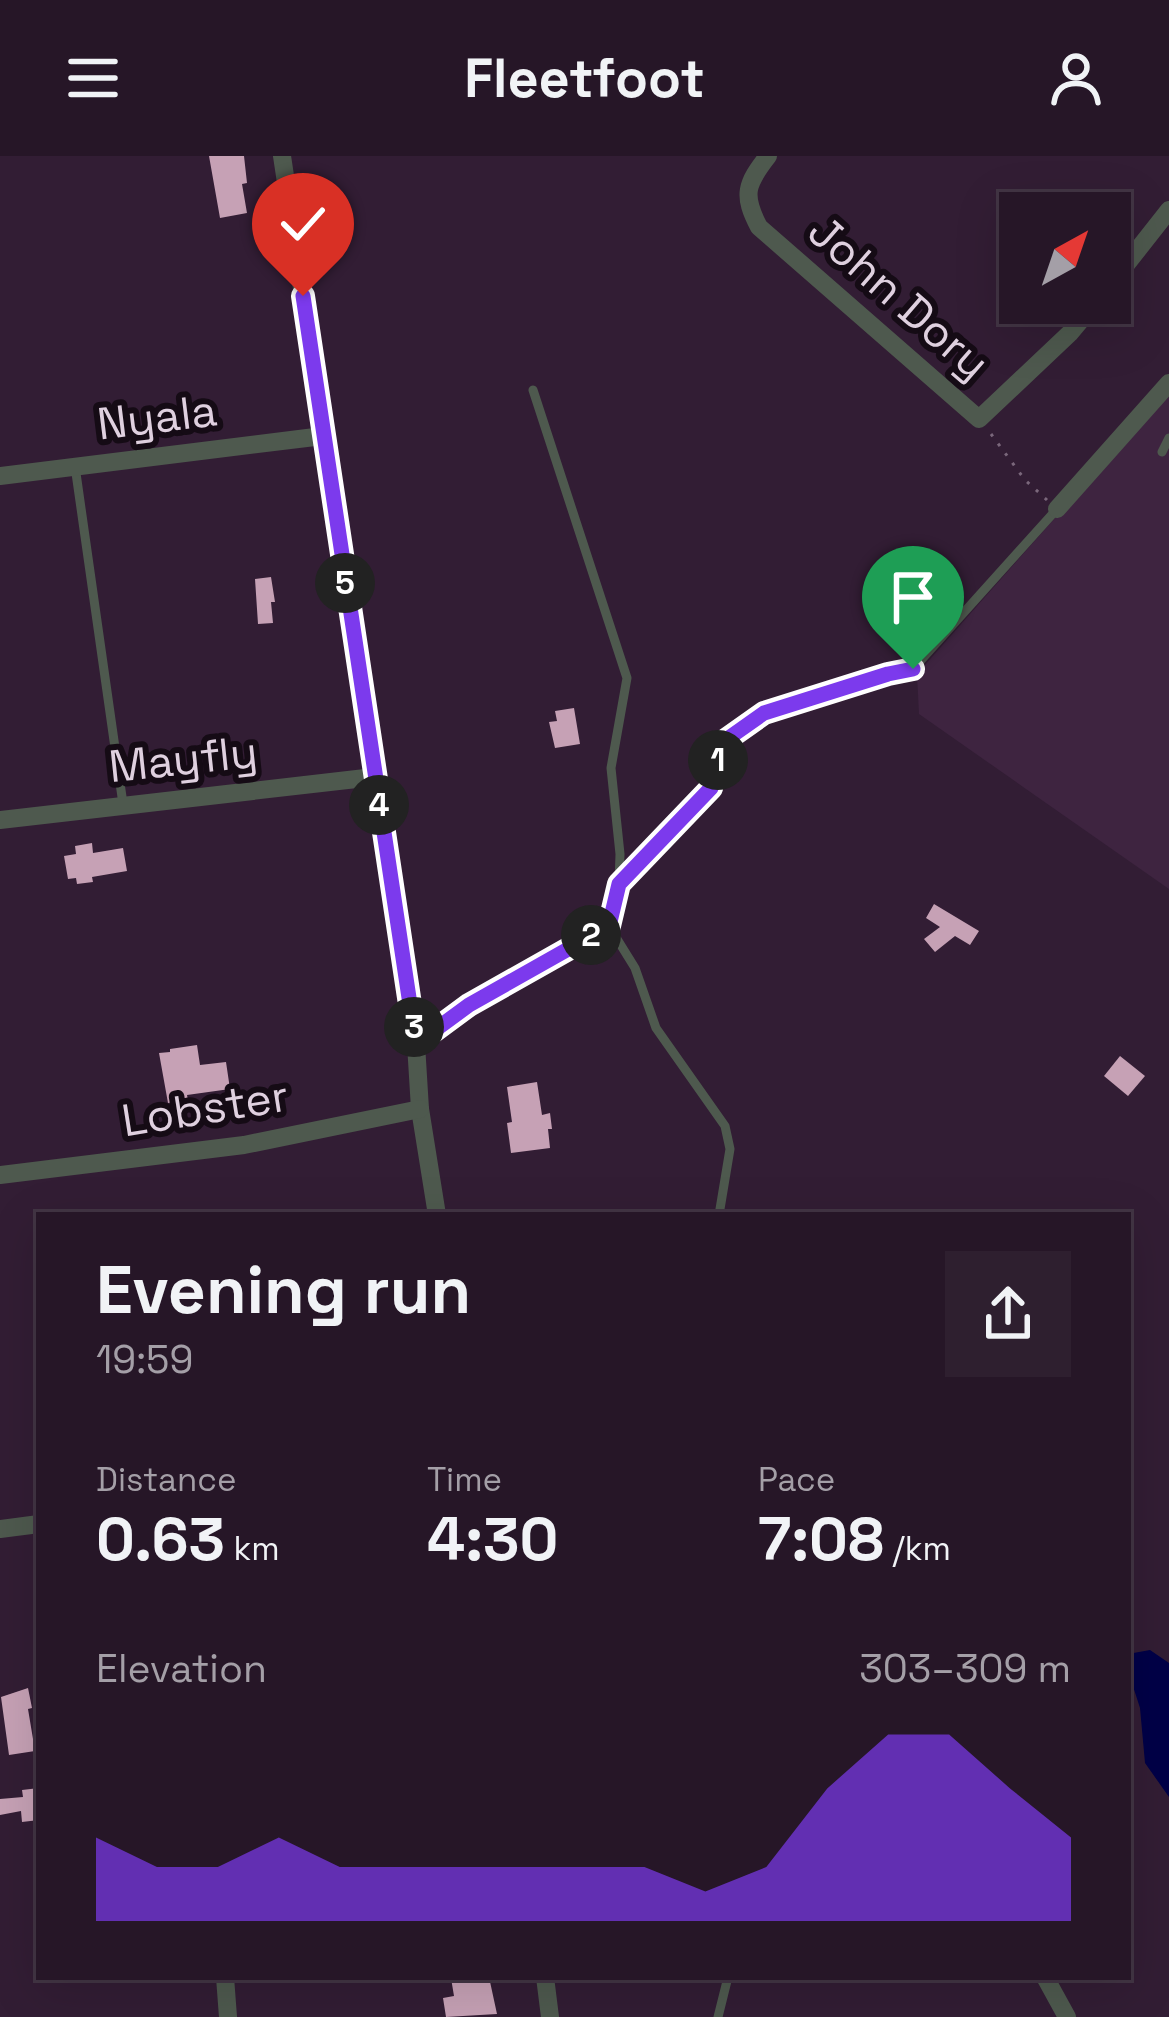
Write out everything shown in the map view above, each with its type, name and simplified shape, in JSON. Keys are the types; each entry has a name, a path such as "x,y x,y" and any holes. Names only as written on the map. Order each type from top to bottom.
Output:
{"street":[{"path":"282,156 416,1044 436,1212"},
{"name":"John Dory","path":"768,156 752,177 746,203 759,227 979,418 1078,324"},
{"path":"1131,258 1169,210"},
{"path":"1057,509 1169,383"},
{"name":"Nyala","path":"0,476 323,436"},
{"name":"Mayfly","path":"0,820 374,777"},
{"name":"Lobster","path":"0,1175 244,1145 420,1108"},
{"path":"0,1529 36,1524"},
{"path":"225,1980 228,2017"},
{"path":"545,1980 550,2017"},
{"path":"1048,1980 1067,2017"}],"lane":[{"path":"533,390 627,679 611,768 620,854 609,926 634,968 656,1028 724,1126 730,1149 720,1212"},
{"path":"1162,452 1169,438"},
{"path":"75,466 123,804"},
{"path":"619,884 711,788 723,742 764,713 913,669 1057,509"},
{"path":"416,1044 469,1005 609,926"},
{"path":"718,2017 727,1980"}],"path":[{"path":"979,418 1025,480 1057,509"}],"shaded area":[{"path":"1169,389 1169,889 919,714 917,674"},
{"path":"1150,1650 1169,1663 1169,1797 1145,1763 1131,1653"}],"building":[{"path":"209,156 244,156 247,213 220,218"},
{"path":"271,577 273,623 258,624 255,579"},
{"path":"574,708 580,744 555,748 549,722 557,721 555,711"},
{"path":"92,843 93,853 123,848 127,871 92,877 93,882 77,884 76,878 68,879 64,856 76,854 75,846"},
{"path":"934,904 979,931 970,945 955,936 935,952 924,939 940,927 926,918"},
{"path":"197,1045 200,1065 226,1062 230,1089 187,1095 188,1100 168,1103 159,1053"},
{"path":"1120,1056 1145,1076 1128,1096 1104,1076"},
{"path":"537,1082 542,1115 550,1113 550,1148 511,1153 507,1087"},
{"path":"28,1688 35,1751 9,1755 1,1697"},
{"path":"36,1788 36,1820 22,1822 21,1811 0,1815 0,1799 23,1797 22,1790"},
{"path":"451,1980 490,1980 497,2014 446,2017 443,1998 454,1996"}],"route":[{"path":"303,296 416,1044 469,1005 609,926 619,884 711,788 723,742 764,713 913,669"}]}
